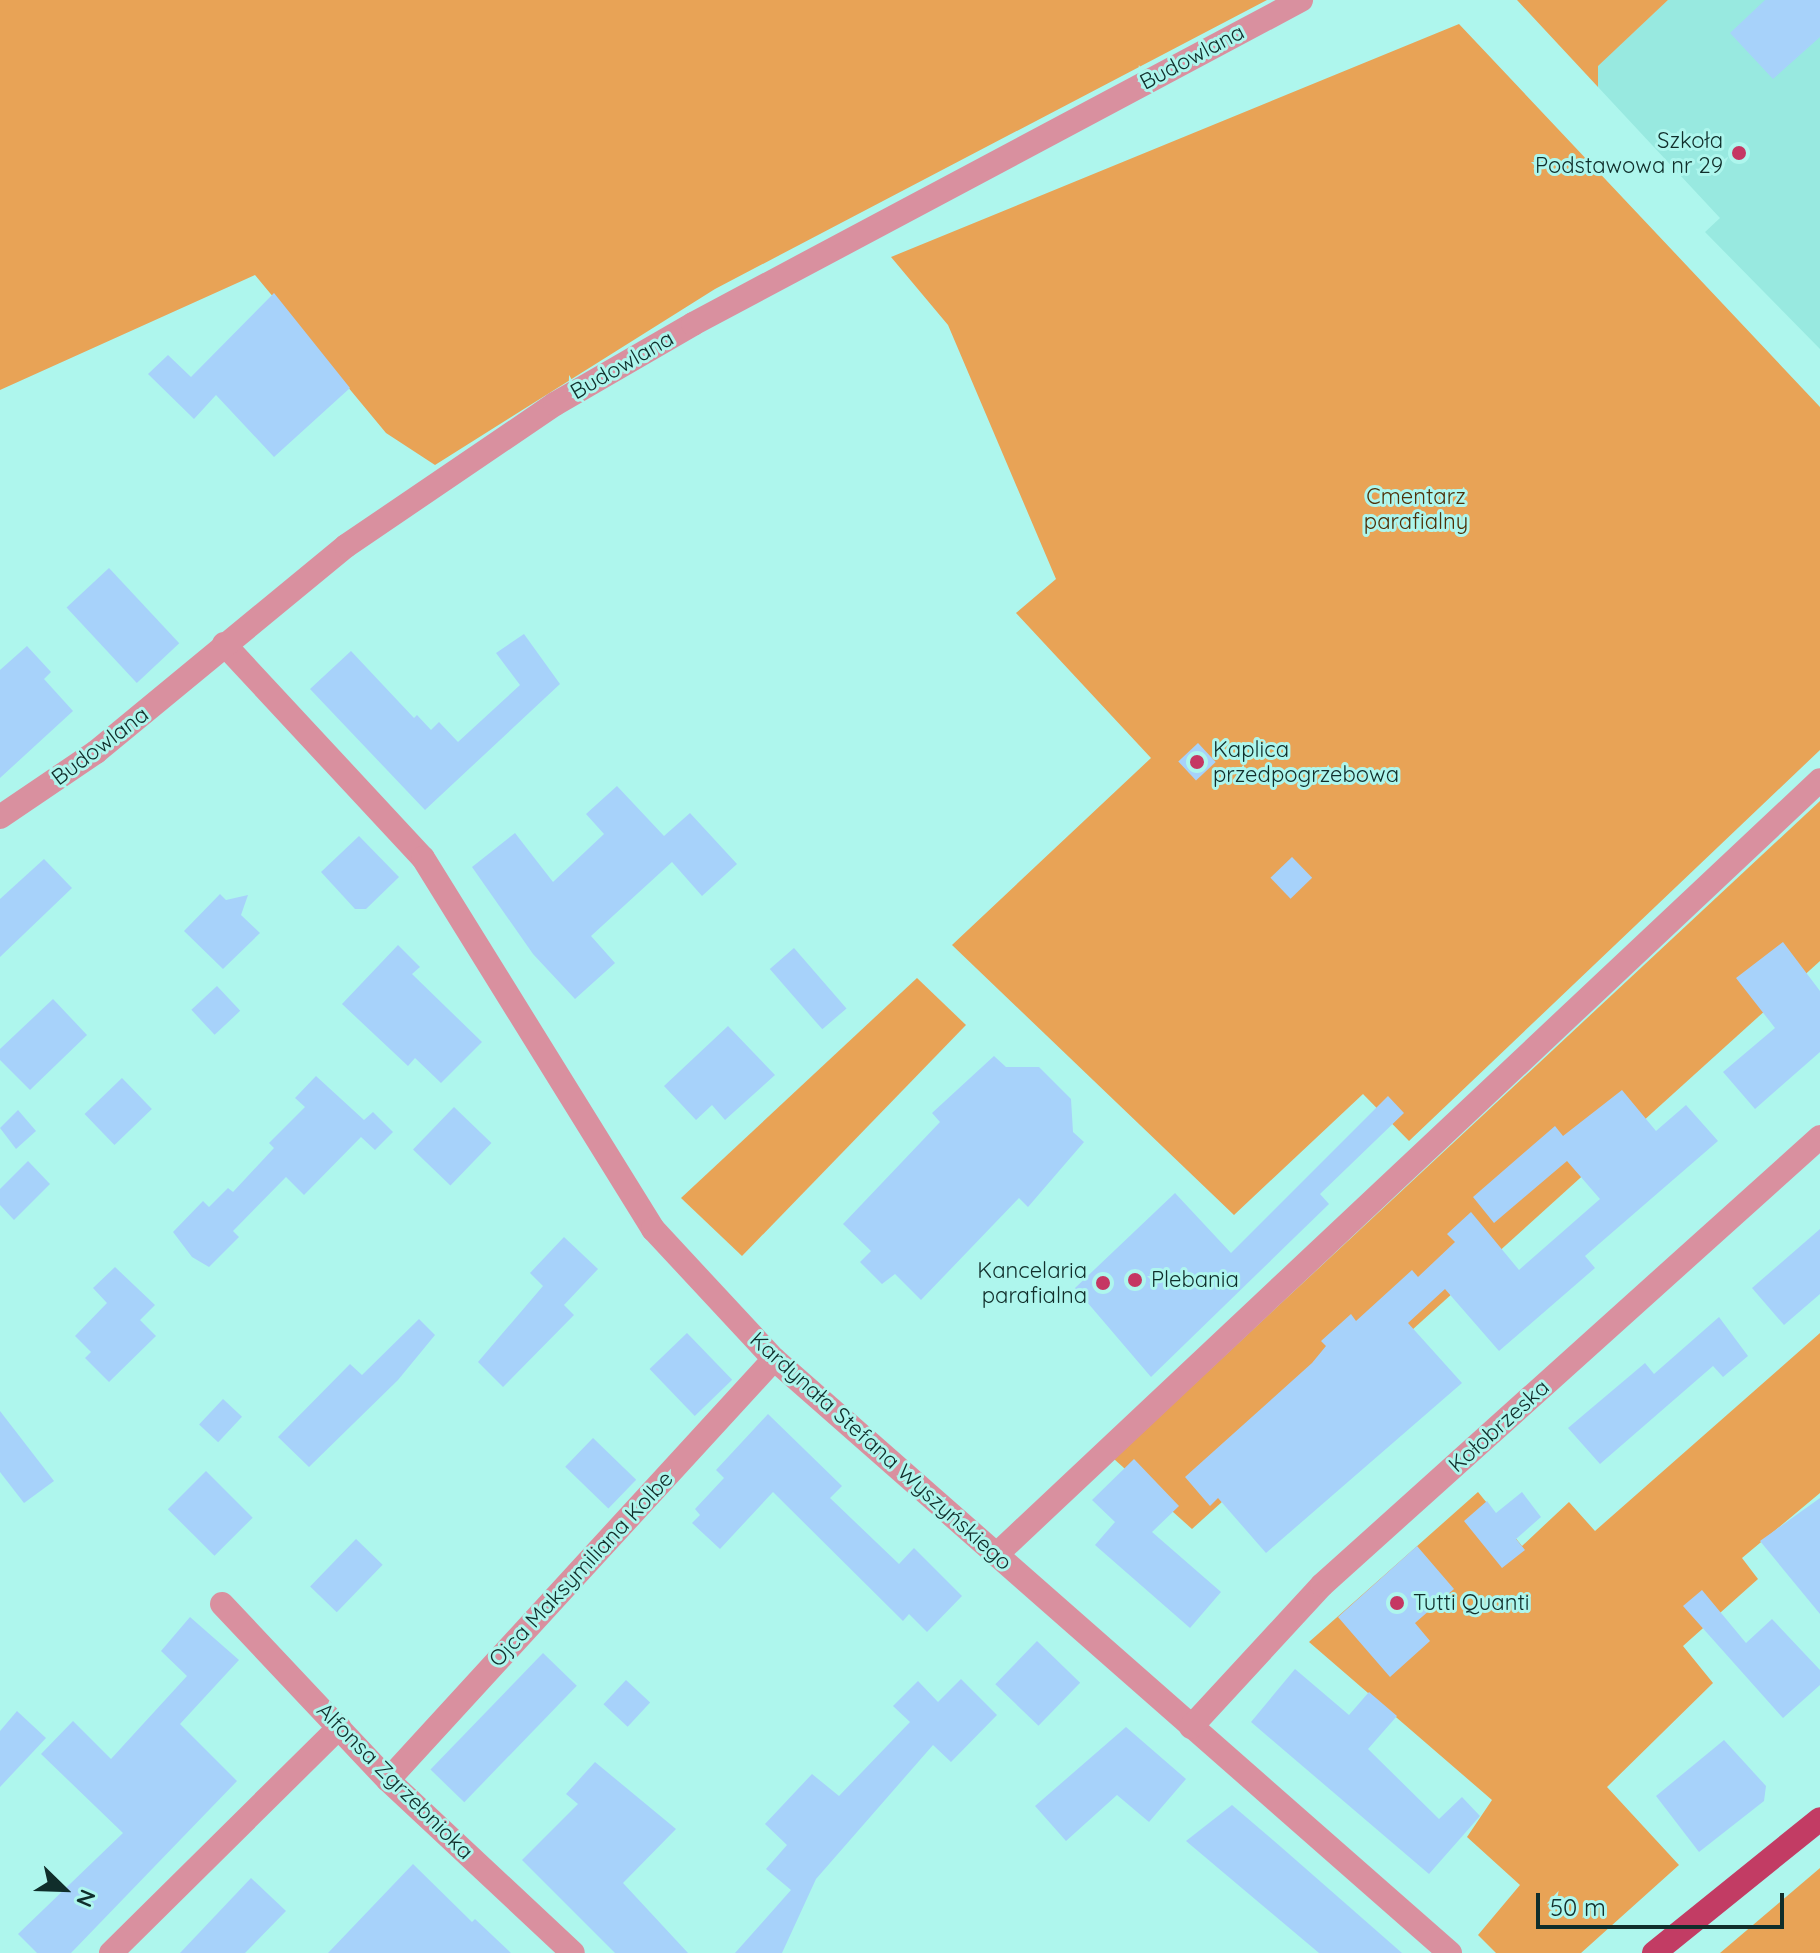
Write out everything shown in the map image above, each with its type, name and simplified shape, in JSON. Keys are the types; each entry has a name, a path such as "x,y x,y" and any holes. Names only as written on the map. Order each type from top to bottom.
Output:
{"main road":[{"path":"1654,1953 1820,1819"}],"street":[{"name":"Budowlana","path":"0,817 96,752 224,644 367,531 555,404 734,302 1301,0"},
{"name":"Kardynała Stefana Wyszyńskiego","path":"224,644 423,858 653,1229 774,1359 1450,1953"},
{"path":"996,1555 1820,780"},
{"name":"Kołobrzeska","path":"1191,1727 1322,1585 1820,1137"},
{"name":"Ojca Maksymiliana Kolbe","path":"388,1780 774,1359"},
{"name":"Alfonsa Zgrzebnioka","path":"222,1604 388,1780 573,1953"},
{"path":"111,1953 339,1727"}],"shaded area":[{"name":"Szkoła Podstawowa nr 29","path":"1668,0 1820,0 1820,349 1705,232 1720,218 1598,87 1597,66"}],"green space":[{"path":"0,0 1267,0 715,289 435,465 386,433 255,275 0,390"},
{"path":"1517,0 1668,0 1598,66 1598,87"},
{"name":"Cmentarz parafialny","path":"1459,24 1820,407 1820,750 1409,1141 1363,1094 1234,1215 952,945 1151,758 1016,613 1056,579 948,325 891,257"},
{"path":"1820,801 1820,961 1192,1529 1114,1459"},
{"path":"917,978 966,1025 742,1256 681,1198"},
{"path":"1820,1333 1820,1493 1742,1558 1758,1579 1683,1646 1713,1683 1607,1787 1679,1865 1581,1953 1496,1953 1478,1935 1520,1885 1467,1837 1492,1800 1309,1642 1478,1492 1522,1546 1569,1502 1595,1531"},
{"path":"1820,1868 1820,1953 1720,1953"}],"building":[{"path":"1765,0 1820,0 1820,37 1773,79 1730,33"},
{"path":"274,293 350,388 274,457 216,395 194,419 148,374 168,355 191,377"},
{"path":"109,568 179,643 137,683 67,608"},
{"path":"524,634 560,684 425,810 310,689 351,651 414,718 417,715 431,730 439,722 458,742 520,685 496,653"},
{"path":"27,646 51,672 44,679 73,711 0,778 0,670"},
{"name":"Kaplica przedpogrzebowa","path":"1198,743 1216,762 1196,780 1178,761"},
{"path":"617,786 664,836 690,813 737,864 702,896 672,862 591,936 615,963 575,999 533,954 472,867 515,833 553,882 604,834 586,814"},
{"path":"359,836 399,877 366,909 355,909 321,872"},
{"path":"1292,857 1312,878 1291,899 1270,878"},
{"path":"44,859 72,888 0,957 0,899"},
{"path":"220,894 226,900 248,895 241,915 260,933 223,969 184,931"},
{"path":"1783,942 1820,991 1820,1052 1755,1109 1723,1072 1775,1028 1736,978"},
{"path":"398,945 420,967 412,974 482,1042 441,1083 415,1058 408,1066 342,1004"},
{"path":"794,948 846,1008 822,1029 770,969"},
{"path":"217,986 240,1011 215,1035 191,1010"},
{"path":"53,999 87,1035 30,1090 0,1060 0,1049"},
{"path":"728,1026 775,1075 725,1120 712,1105 696,1120 664,1086"},
{"path":"994,1056 1006,1067 1039,1067 1071,1099 1073,1132 1084,1142 1028,1207 1019,1198 921,1300 895,1274 882,1284 860,1262 871,1251 843,1224 940,1122 932,1113"},
{"path":"316,1076 364,1120 373,1112 393,1132 375,1150 361,1137 304,1195 286,1177 233,1231 239,1237 209,1267 192,1257 173,1232 203,1201 209,1207 228,1188 233,1192 274,1148 269,1143 305,1107 295,1098"},
{"path":"122,1078 152,1109 114,1145 85,1114"},
{"path":"1622,1090 1656,1131 1686,1105 1718,1141 1585,1256 1595,1268 1499,1351 1445,1289 1408,1323 1462,1383 1266,1553 1218,1498 1210,1506 1185,1477 1312,1363 1326,1346 1321,1341 1351,1314 1356,1321 1412,1270 1418,1277 1455,1242 1447,1234 1471,1212 1519,1270 1600,1199 1567,1161 1494,1223 1473,1197 1555,1126 1563,1136"},
{"path":"1388,1096 1404,1113 1320,1194 1329,1204 1151,1377 1075,1288 1175,1193 1231,1253"},
{"path":"454,1107 491,1143 450,1186 413,1149"},
{"path":"18,1110 36,1131 16,1149 0,1128"},
{"path":"28,1161 50,1184 14,1220 0,1205 0,1189"},
{"path":"1820,1229 1820,1294 1784,1325 1752,1288"},
{"path":"564,1237 598,1269 564,1305 574,1315 503,1387 478,1362 543,1286 530,1273"},
{"path":"115,1267 155,1305 140,1320 156,1336 109,1382 85,1358 91,1352 75,1336 107,1303 93,1288"},
{"path":"1719,1317 1748,1356 1723,1377 1713,1366 1600,1464 1568,1428 1645,1363 1654,1374"},
{"path":"419,1319 435,1335 398,1380 309,1467 278,1437 350,1364 362,1375"},
{"path":"687,1333 732,1380 695,1416 650,1369"},
{"path":"223,1399 242,1417 218,1442 199,1425"},
{"path":"0,1411 54,1481 24,1503 0,1472"},
{"path":"768,1414 842,1486 830,1498 899,1564 914,1548 962,1596 927,1632 909,1614 903,1621 773,1492 720,1549 692,1523 700,1515 695,1509 724,1478 716,1470"},
{"path":"593,1438 636,1480 608,1508 565,1467"},
{"path":"1134,1459 1179,1506 1152,1532 1221,1592 1190,1628 1095,1545 1115,1522 1092,1500"},
{"path":"206,1471 253,1518 214,1556 168,1509"},
{"path":"1522,1492 1541,1517 1516,1539 1525,1550 1502,1568 1464,1521 1487,1501 1496,1513"},
{"path":"1820,1498 1820,1614 1760,1541"},
{"path":"356,1539 383,1565 337,1612 310,1586"},
{"path":"1417,1546 1454,1589 1415,1623 1430,1641 1390,1677 1338,1617"},
{"path":"1702,1590 1746,1643 1772,1619 1820,1670 1820,1685 1783,1718 1683,1606"},
{"path":"190,1617 239,1660 180,1724 237,1781 71,1953 37,1953 18,1934 123,1833 41,1754 73,1721 111,1759 187,1676 161,1651"},
{"path":"1037,1641 1080,1683 1038,1726 995,1684"},
{"path":"543,1653 577,1686 464,1802 430,1770"},
{"path":"1295,1669 1349,1715 1369,1692 1397,1716 1368,1749 1439,1819 1462,1797 1480,1816 1429,1874 1251,1722"},
{"path":"961,1679 997,1715 951,1762 933,1745 816,1879 782,1953 735,1953 791,1890 766,1869 787,1845 765,1824 812,1774 839,1796 910,1722 893,1706 918,1681 938,1702"},
{"path":"626,1680 650,1703 628,1727 603,1704"},
{"path":"17,1711 46,1738 0,1787 0,1731"},
{"path":"1126,1727 1186,1779 1149,1822 1117,1795 1066,1841 1035,1806"},
{"path":"1724,1740 1766,1786 1764,1801 1699,1852 1656,1796"},
{"path":"595,1762 676,1829 623,1883 688,1953 615,1953 522,1860 578,1804 566,1794"},
{"path":"1232,1805 1402,1953 1319,1953 1186,1841"},
{"path":"413,1864 472,1922 475,1919 511,1953 328,1953"},
{"path":"251,1878 286,1911 245,1953 180,1953"}],"place":[{"name":"Szkoła Podstawowa nr 29","path":"1739,153"},
{"name":"Kaplica przedpogrzebowa","path":"1197,762"},
{"name":"Plebania","path":"1135,1280"},
{"name":"Kancelaria parafialna","path":"1103,1283"},
{"name":"Tutti Quanti","path":"1397,1603"}]}
